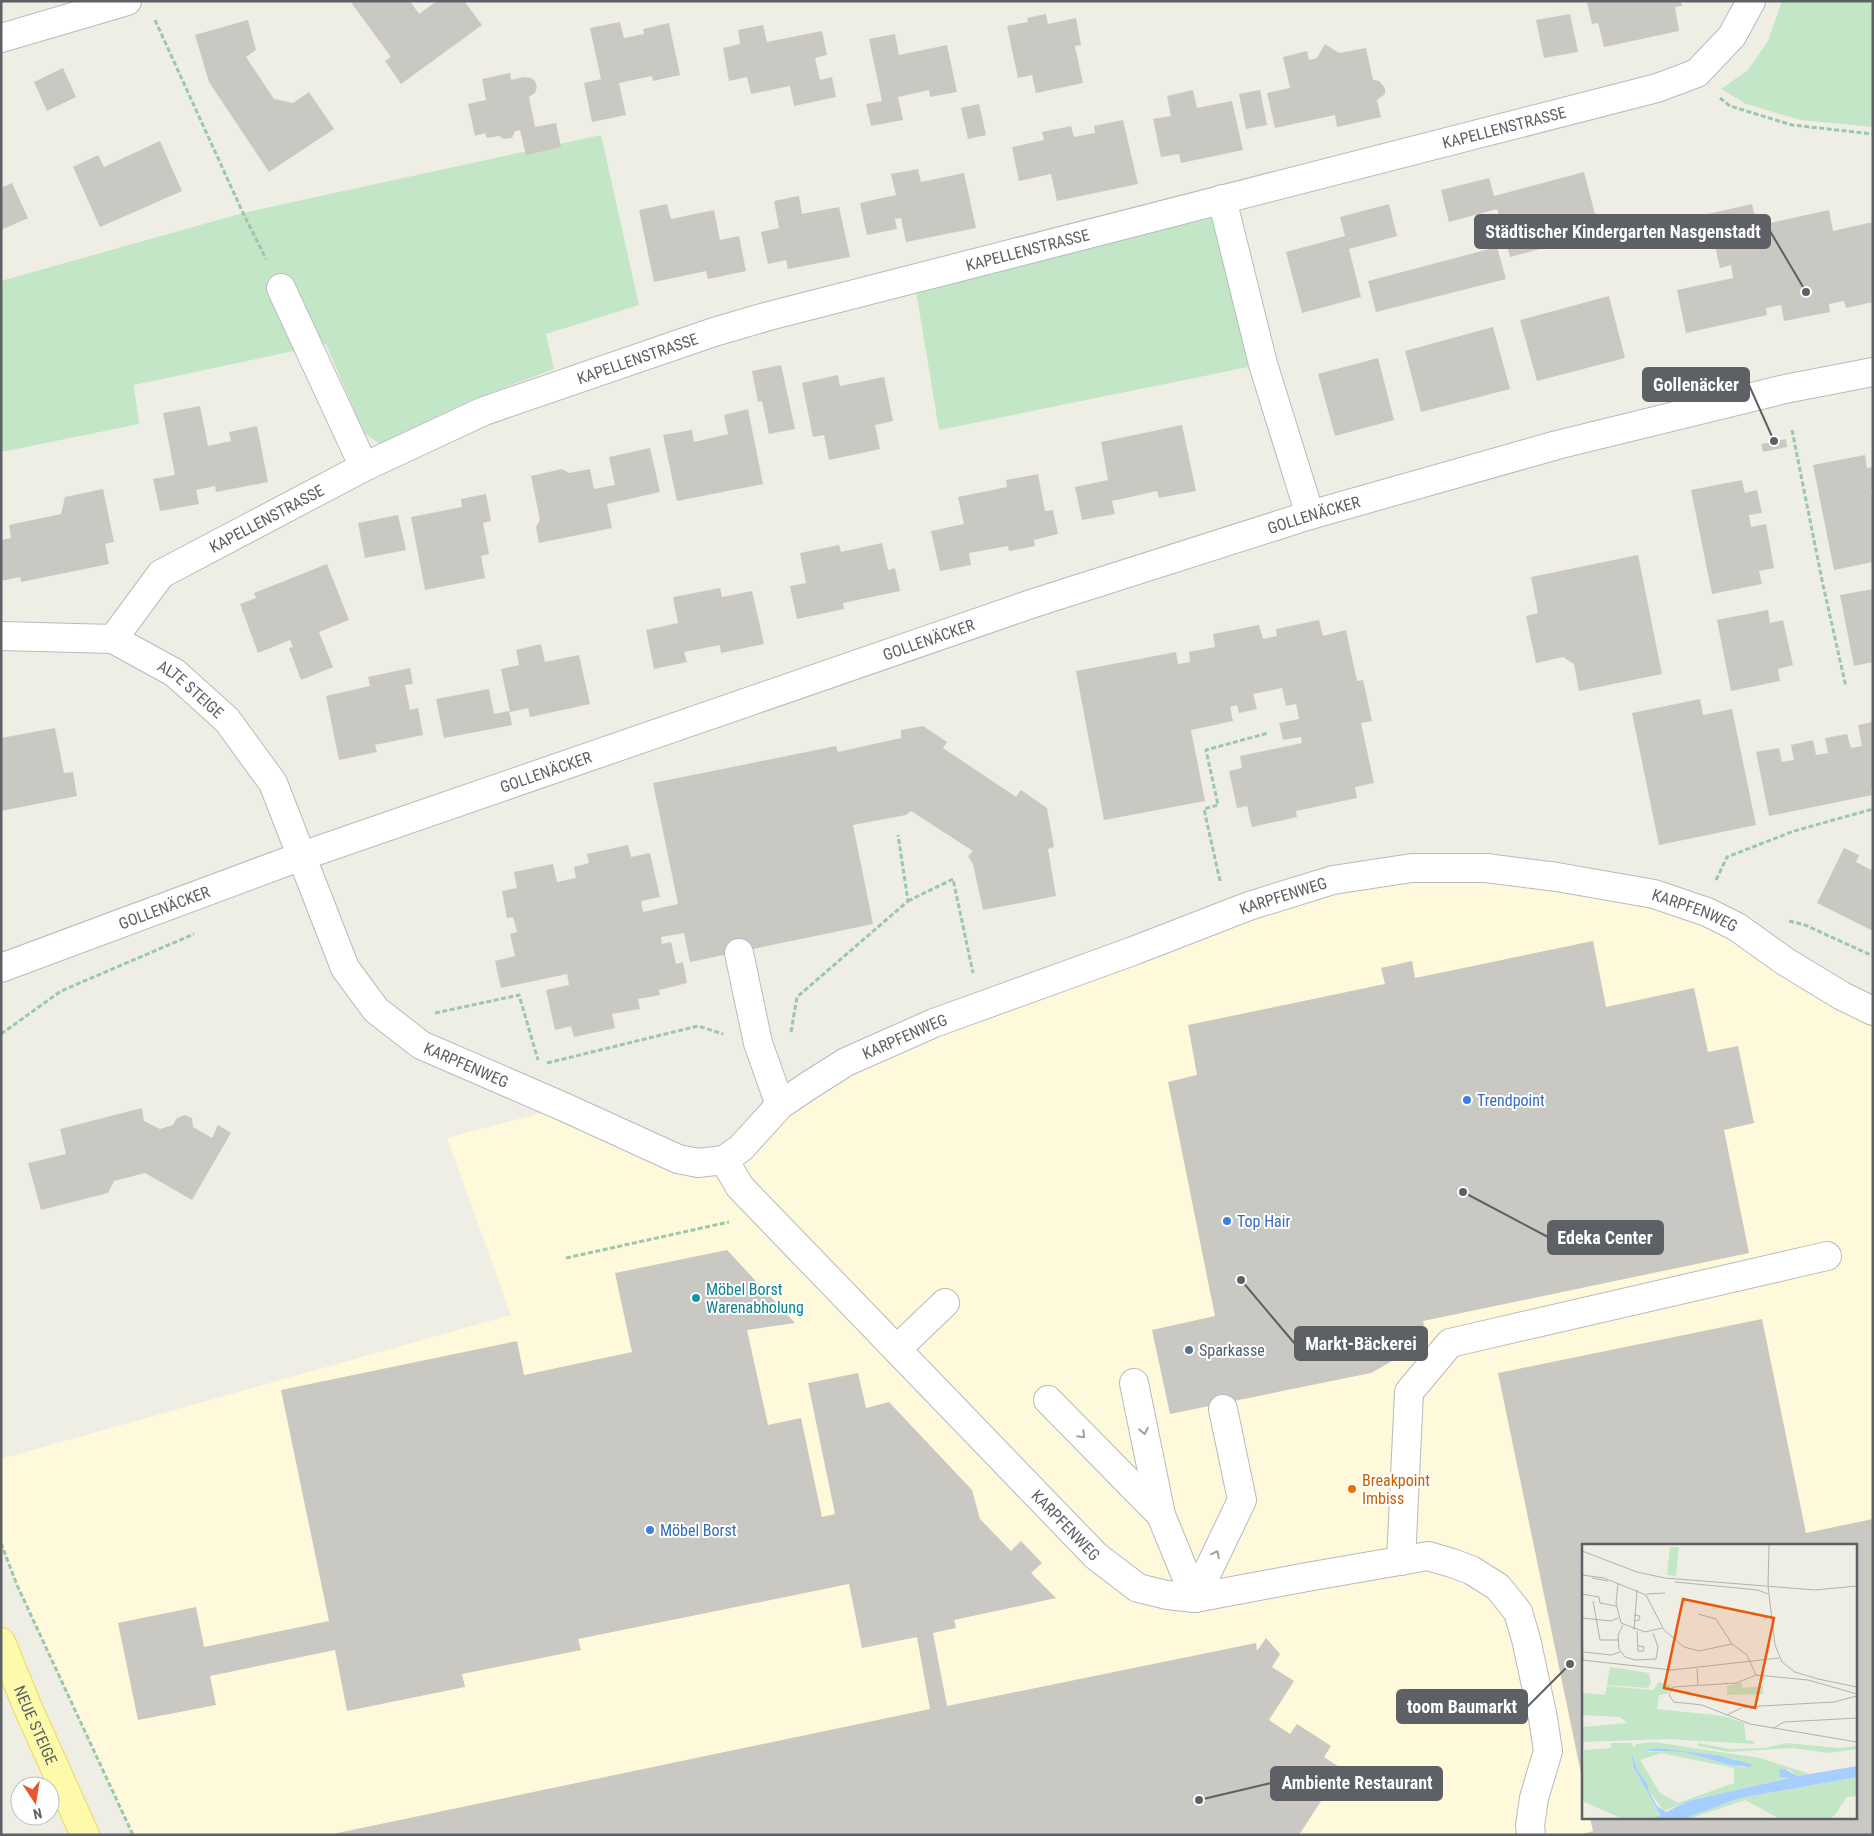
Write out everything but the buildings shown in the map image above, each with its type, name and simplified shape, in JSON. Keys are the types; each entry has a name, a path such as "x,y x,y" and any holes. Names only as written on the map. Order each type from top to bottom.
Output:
{"main road":[{"name":"NEUE STEIGE","path":"1,1642 28,1708 85,1835"}],"street":[{"path":"1,38 127,1"},
{"name":"KAPELLENSTRASSE","path":"113,639 161,574 364,467 484,411 714,332 769,316 1657,88 1696,73 1732,36 1751,1"},
{"path":"1222,199 1263,364 1310,516"},
{"path":"281,288 364,467"},
{"name":"GOLLENÄCKER","path":"1,968 302,856 1034,603 1310,516 1557,445 1785,389 1873,372"},
{"name":"ALTE STEIGE","path":"1,636 113,639 175,673 227,720 273,783 302,856"},
{"name":"KARPFENWEG","path":"302,856 345,968 376,1010 421,1045 564,1106 678,1159 698,1163 724,1160 741,1148 780,1105 846,1062 934,1024 1235,911 1334,880 1412,868 1486,868 1557,877 1654,894 1707,912 1737,927 1786,962 1842,996 1873,1011"},
{"path":"739,953 758,1043 780,1105"},
{"name":"KARPFENWEG","path":"724,1160 740,1187 1096,1556 1138,1588 1167,1596 1195,1598 1428,1556 1452,1562 1471,1570 1498,1588 1518,1612 1542,1709 1548,1751 1534,1798 1530,1826 1531,1835"},
{"path":"1401,1561 1409,1392 1450,1343 1827,1256"},
{"path":"897,1349 945,1303"},
{"path":"1134,1383 1161,1515 1195,1598"},
{"path":"1048,1400 1161,1515"},
{"path":"1195,1598 1242,1500 1223,1408"}],"path":[{"path":"154,19 243,213 281,288"},
{"path":"1696,73 1711,91 1730,106 1792,125 1873,134"},
{"path":"1792,430 1823,585 1846,687"},
{"path":"1219,877 1204,809 1218,805 1206,750 1268,733"},
{"path":"1707,912 1717,877 1727,857 1794,831 1873,809"},
{"path":"898,835 908,901"},
{"path":"791,1034 797,997 908,901 953,879 972,969"},
{"path":"1,1034 61,991 195,934 199,895"},
{"path":"428,1015 520,995 539,1065 698,1026 758,1043"},
{"path":"566,1258 766,1214"},
{"path":"1,1543 18,1586 134,1835"}],"shaded area":[{"path":"1486,868 1654,894 1873,1010 1873,1835 133,1835 17,1585 1,1543 1,1459 511,1315 447,1138 564,1107 724,1160 780,1105 934,1023 1333,880"}],"green space":[{"path":"1782,1 1873,1 1873,127 1800,120 1746,104 1721,89 1748,70 1768,41"},
{"path":"601,135 639,305 546,334 554,369 471,400 380,444 364,433 326,344 134,385 139,424 1,452 1,281 243,213"},
{"path":"1222,199 1263,364 939,430 914,279"}],"place":[{"name":"Städtischer Kindergarten Nasgenstadt","path":"1806,292"},
{"name":"Gollenäcker","path":"1774,441"},
{"name":"Trendpoint","path":"1467,1100"},
{"name":"Edeka Center","path":"1463,1192"},
{"name":"Top Hair","path":"1227,1221"},
{"name":"Markt-Bäckerei","path":"1241,1280"},
{"name":"Möbel Borst Warenabholung","path":"696,1298"},
{"name":"Sparkasse","path":"1189,1350"},
{"name":"Breakpoint Imbiss","path":"1352,1489"},
{"name":"Möbel Borst","path":"650,1530"},
{"name":"toom Baumarkt","path":"1570,1664"},
{"name":"Ambiente Restaurant","path":"1199,1800"}]}
